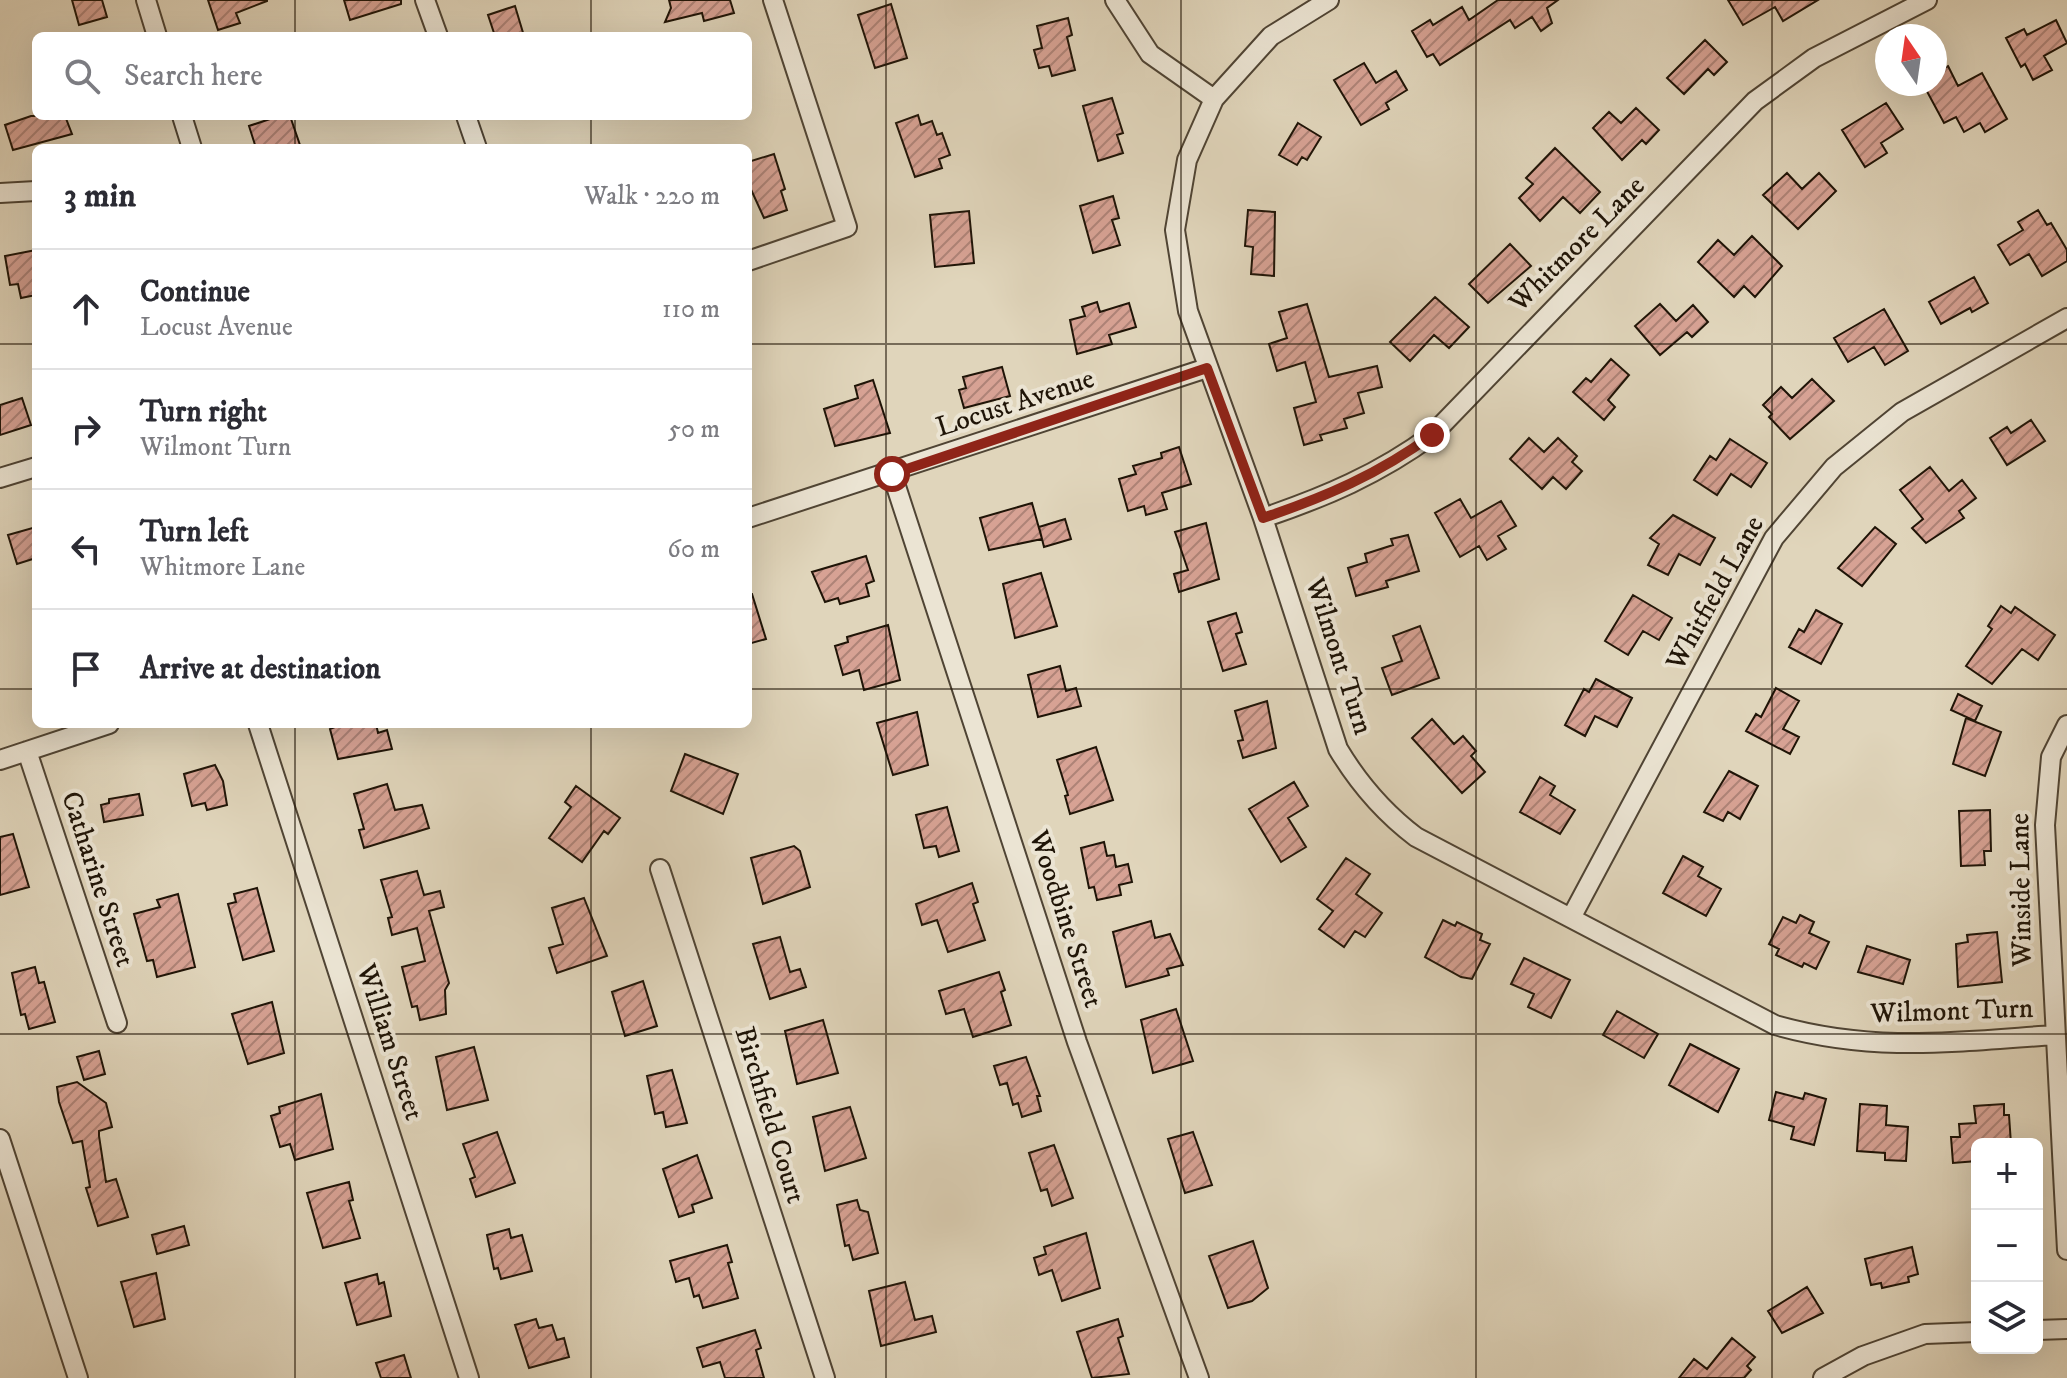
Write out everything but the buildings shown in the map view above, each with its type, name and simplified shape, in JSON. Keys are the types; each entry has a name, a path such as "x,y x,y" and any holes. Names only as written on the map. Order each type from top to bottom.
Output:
{"street":[{"path":"146,0 156,32"},
{"path":"425,0 437,32"},
{"path":"752,260 847,227 773,0"},
{"path":"1115,0 1150,54 1214,99"},
{"name":"Wilmont Turn","path":"1329,0 1271,36 1214,99 1187,160 1175,230 1188,311 1207,368 1263,518 1338,749 1366,790 1390,817 1416,837 1775,1025 1826,1040 1904,1046 2054,1035"},
{"name":"Whitmore Lane","path":"1263,518 1324,498 1378,472 1432,435 1755,101 1814,58 1927,0"},
{"path":"183,120 187,144"},
{"path":"467,120 476,144"},
{"path":"0,193 32,191"},
{"name":"Whitfield Lane","path":"1572,916 1774,538 1834,467 1902,412 2067,318"},
{"name":"Locust Avenue","path":"752,517 892,474 1207,368"},
{"path":"0,478 32,468"},
{"name":"Woodbine Street","path":"892,474 1077,1042 1199,1378"},
{"name":"Winside Lane","path":"2067,725 2051,757 2045,825 2067,1250"},
{"path":"0,760 97,728"},
{"name":"William Street","path":"259,728 469,1378"},
{"name":"Catharine Street","path":"27,751 117,1023"},
{"name":"Birchfield Court","path":"660,869 825,1378"},
{"path":"0,1139 78,1378"},
{"path":"2043,1330 2067,1329"},
{"path":"1823,1378 1863,1356 1925,1334 1971,1332"}],"route":[{"path":"892,474 1207,368 1263,518 1324,498 1391,465 1432,435"}]}
